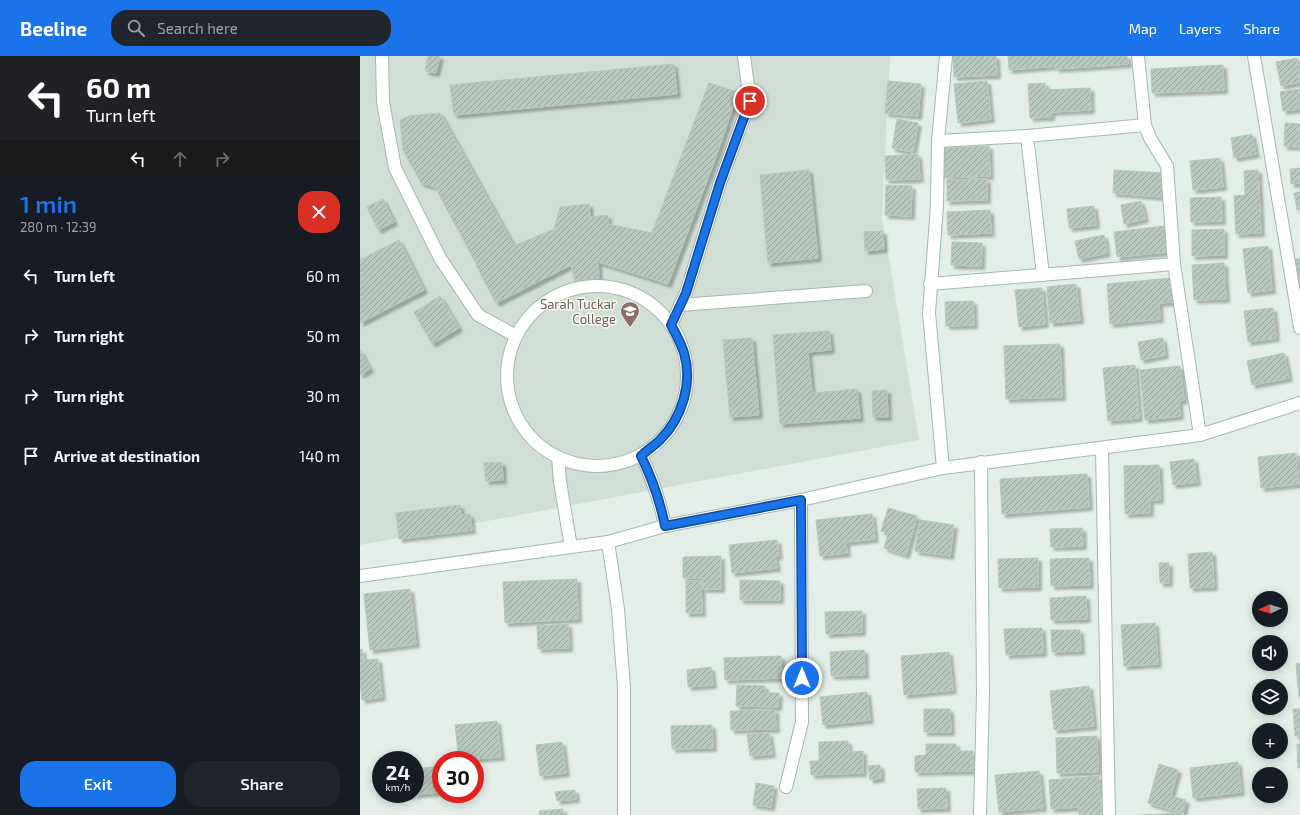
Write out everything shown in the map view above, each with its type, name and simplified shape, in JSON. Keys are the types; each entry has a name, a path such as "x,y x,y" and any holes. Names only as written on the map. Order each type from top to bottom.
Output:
{"street":[{"path":"382,56 383,102 396,168 440,258 478,315 516,336"},
{"path":"671,325 686,293 720,183 750,101 744,56"},
{"path":"943,468 929,313 930,284 938,205 938,141 946,56"},
{"path":"1138,56 1144,125 1167,166 1174,264 1200,435"},
{"path":"1254,56 1300,328"},
{"path":"938,141 1027,136 1144,125"},
{"path":"1027,136 1043,275"},
{"path":"930,284 1174,264"},
{"path":"606,286 621,288 636,294 655,307 671,325 679,338 687,369 684,400 678,415 660,440 641,456 604,466 580,464 558,457 533,439 523,427 515,413 507,382 507,367 510,351 516,336 529,317 546,301 560,293 575,288 606,286"},
{"path":"680,305 866,291"},
{"path":"360,576 608,542 665,526 801,500 943,468 1200,435 1300,403"},
{"path":"1102,448 1109,815"},
{"path":"641,456 648,470 662,508 665,526"},
{"path":"558,457 560,482 571,547"},
{"path":"980,815 983,692 981,462"},
{"path":"786,787 802,722 801,500"},
{"path":"608,542 618,609 624,688 624,815"}],"shaded area":[{"name":"Sarah Tuckar College","path":"360,56 890,56 882,216 919,440 360,545"}],"building":[{"path":"428,56 440,56 436,73 425,71"},
{"path":"953,56 996,56 997,75 954,77"},
{"path":"1008,56 1127,56 1128,64 1056,69 1056,66 1009,70"},
{"path":"1298,58 1300,82 1281,86 1276,62"},
{"path":"674,64 677,94 454,115 450,85"},
{"path":"1223,65 1224,90 1152,93 1151,69"},
{"path":"888,81 921,84 918,116 885,113"},
{"path":"987,81 991,119 958,123 954,84"},
{"path":"709,83 738,92 716,157 668,284 598,262 599,278 575,282 571,265 496,303 435,187 421,183 403,150 400,120 409,116 440,113 514,246 554,229 560,207 589,204 590,217 608,215 608,224 652,233"},
{"path":"1045,83 1045,90 1090,88 1091,110 1051,112 1051,117 1030,118 1028,84"},
{"path":"1300,89 1300,109 1283,111 1280,92"},
{"path":"897,119 918,123 913,152 892,148"},
{"path":"1285,123 1300,124 1300,147 1284,146"},
{"path":"1252,134 1256,154 1234,158 1231,138"},
{"path":"989,146 990,176 944,178 943,148"},
{"path":"918,154 920,179 886,180 885,156"},
{"path":"1220,158 1223,187 1193,190 1190,161"},
{"path":"1300,168 1300,183 1291,184 1290,169"},
{"path":"809,170 818,258 768,263 760,175"},
{"path":"1114,170 1164,173 1162,197 1113,193"},
{"path":"1258,170 1261,233 1236,234 1234,196 1245,195 1244,171"},
{"path":"987,179 987,200 947,201 947,180"},
{"path":"886,185 912,186 911,216 885,215"},
{"path":"1300,192 1300,209 1297,210 1294,193"},
{"path":"1221,197 1222,221 1191,222 1190,198"},
{"path":"383,199 394,222 378,230 367,207"},
{"path":"1141,201 1145,219 1124,224 1121,205"},
{"path":"1094,206 1096,225 1069,228 1067,209"},
{"path":"990,210 991,233 948,235 947,212"},
{"path":"1164,226 1167,252 1117,257 1114,232"},
{"path":"1224,229 1224,255 1192,256 1192,230"},
{"path":"883,231 884,249 865,251 864,232"},
{"path":"1104,235 1107,253 1079,259 1075,241"},
{"path":"399,240 424,290 360,323 360,260"},
{"path":"952,242 982,243 981,266 951,265"},
{"path":"1268,246 1272,290 1248,293 1243,249"},
{"path":"1295,259 1300,259 1300,283 1297,283"},
{"path":"1224,263 1226,299 1194,300 1192,265"},
{"path":"1171,278 1173,302 1159,303 1160,319 1110,324 1107,284"},
{"path":"1076,284 1080,320 1050,323 1047,287"},
{"path":"1042,288 1045,324 1019,327 1015,290"},
{"path":"440,296 459,328 432,344 414,312"},
{"path":"973,301 974,325 946,326 945,302"},
{"path":"1273,308 1276,338 1248,342 1244,311"},
{"path":"829,331 831,350 808,352 812,393 857,389 860,418 780,424 773,335"},
{"path":"752,338 759,415 730,417 723,340"},
{"path":"1163,338 1165,355 1141,360 1138,342"},
{"path":"1060,344 1062,397 1006,399 1004,346"},
{"path":"360,350 370,369 360,375"},
{"path":"1284,353 1289,378 1252,385 1247,361"},
{"path":"1135,365 1139,418 1108,421 1103,368"},
{"path":"1180,366 1184,400 1179,401 1180,416 1145,420 1140,370"},
{"path":"887,390 888,417 873,417 872,391"},
{"path":"1296,453 1299,484 1261,488 1258,457"},
{"path":"1194,459 1197,482 1173,485 1170,462"},
{"path":"502,462 503,480 486,481 484,463"},
{"path":"1159,465 1160,500 1150,500 1150,513 1125,514 1124,466"},
{"path":"1087,474 1089,507 1002,514 1000,479"},
{"path":"460,505 461,515 470,514 472,530 399,539 396,513"},
{"path":"888,508 917,516 906,555 884,548 888,533 881,531"},
{"path":"872,514 875,539 846,542 847,553 820,556 816,520"},
{"path":"920,520 954,525 950,556 915,551"},
{"path":"1082,528 1083,546 1051,547 1050,529"},
{"path":"777,540 779,556 775,556 777,568 732,573 729,545"},
{"path":"1212,552 1214,587 1190,588 1188,554"},
{"path":"721,556 721,589 703,589 703,578 683,578 683,557"},
{"path":"1038,558 1038,587 999,588 998,559"},
{"path":"1089,558 1090,585 1051,586 1050,559"},
{"path":"1159,563 1169,563 1169,583 1160,583"},
{"path":"577,579 578,619 505,623 503,582"},
{"path":"740,580 780,581 780,600 740,600"},
{"path":"686,581 701,581 702,613 686,613"},
{"path":"410,589 416,644 370,650 364,594"},
{"path":"1086,596 1087,619 1051,620 1050,598"},
{"path":"862,611 862,632 826,634 825,612"},
{"path":"1155,623 1158,664 1124,666 1121,625"},
{"path":"568,624 569,648 538,649 537,626"},
{"path":"1042,628 1043,653 1006,655 1004,629"},
{"path":"1051,630 1080,630 1081,651 1052,652"},
{"path":"362,649 363,660 378,659 382,697 362,700 360,682 360,650"},
{"path":"864,650 865,675 831,676 830,652"},
{"path":"949,652 953,690 904,695 901,656"},
{"path":"781,656 782,678 725,680 724,658"},
{"path":"1300,663 1300,697 1299,697 1296,664"},
{"path":"711,667 713,685 688,687 687,670"},
{"path":"737,685 765,686 765,693 779,693 778,707 736,706"},
{"path":"1089,686 1094,726 1054,730 1050,691"},
{"path":"867,692 870,720 823,725 820,697"},
{"path":"924,709 950,709 951,732 924,732"},
{"path":"1293,709 1300,709 1300,736 1295,736"},
{"path":"775,710 776,729 731,730 730,711"},
{"path":"497,721 501,757 484,758 484,751 458,751 455,725"},
{"path":"712,725 713,748 672,749 671,726"},
{"path":"769,733 772,754 750,756 747,735"},
{"path":"1097,736 1098,772 1057,773 1056,738"},
{"path":"848,741 849,752 863,751 863,773 811,775 810,761 819,761 819,742"},
{"path":"562,742 566,773 540,776 536,745"},
{"path":"926,744 956,744 956,751 973,751 974,771 915,772 915,756 926,755"},
{"path":"1297,744 1300,744 1300,768 1298,768"},
{"path":"1238,762 1241,792 1193,798 1190,768"},
{"path":"1159,764 1178,770 1171,796 1186,800 1183,813 1148,803"},
{"path":"880,765 881,778 870,780 868,766"},
{"path":"432,767 432,793 424,794 424,768"},
{"path":"1039,771 1043,808 999,812 995,775"},
{"path":"1099,776 1102,815 1079,815 1079,807 1051,809 1049,780"},
{"path":"756,783 774,786 771,807 753,805"},
{"path":"946,788 947,808 918,809 917,789"},
{"path":"575,790 576,799 557,801 555,792"},
{"path":"563,809 563,815 540,815 539,811"},
{"path":"1183,813 1183,815 1141,815"}],"place":[{"name":"Sarah Tuckar College","path":"630,328"}],"route":[{"path":"750,101 720,183 686,293 671,325 679,338 687,369 684,400 678,415 670,428 660,440 641,456 648,470 662,508 665,526 801,500 802,678"}]}
